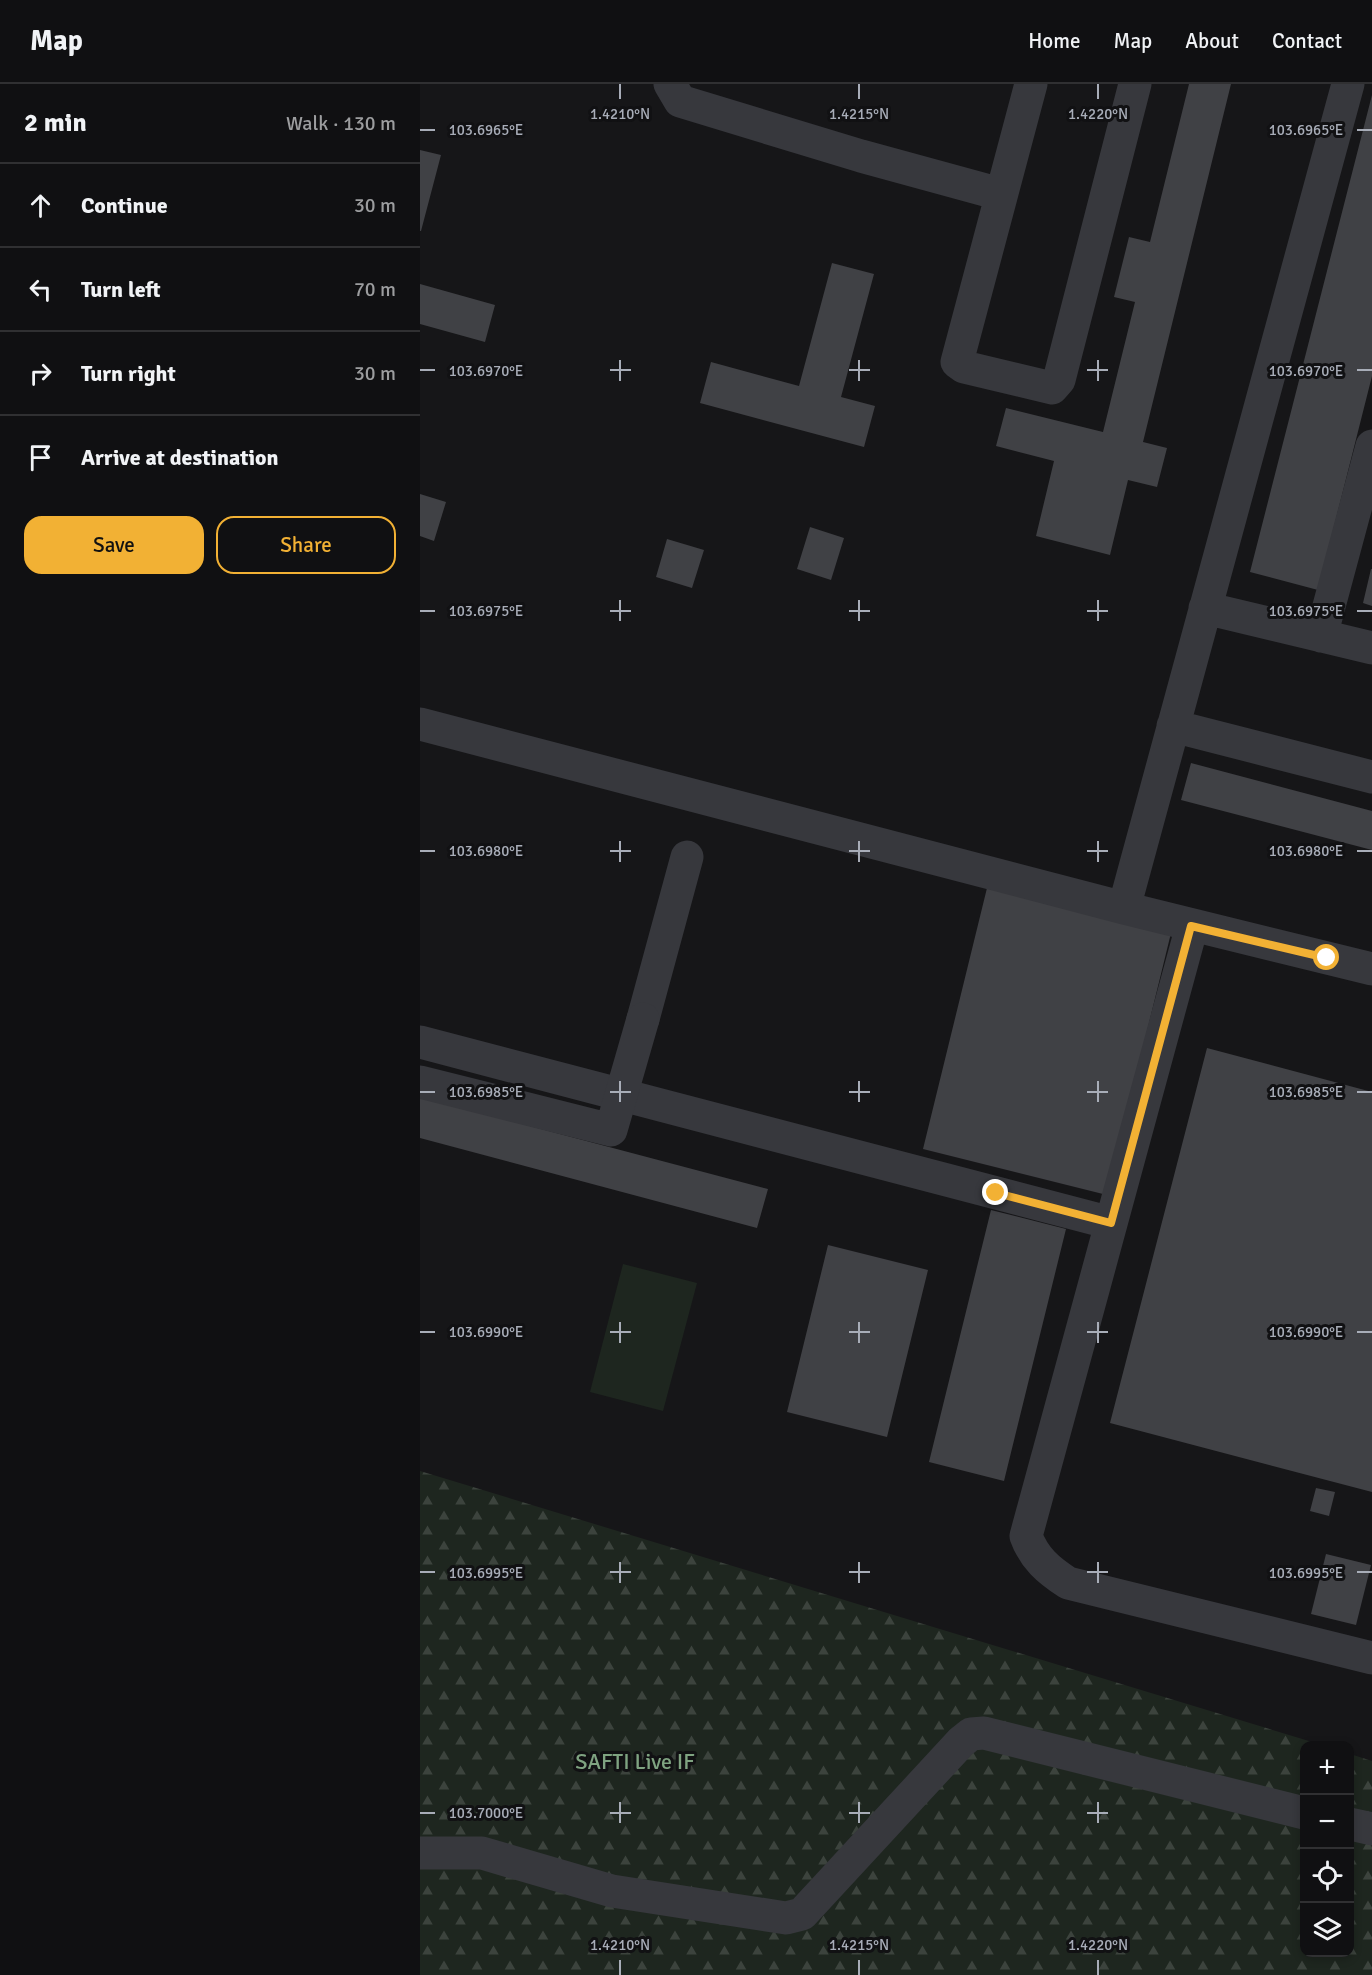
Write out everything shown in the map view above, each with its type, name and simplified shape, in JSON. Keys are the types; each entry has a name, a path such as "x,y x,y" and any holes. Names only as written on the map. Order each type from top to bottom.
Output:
{"lane":[{"path":"670,84 680,101 861,156 1000,194"},
{"path":"1030,84 957,362 964,368 1054,388 1059,381 1136,84"},
{"path":"1124,908 1348,84"},
{"path":"1320,636 1372,446"},
{"path":"1205,608 1372,648"},
{"path":"420,724 1191,926 1372,969"},
{"path":"1173,726 1372,777"},
{"path":"420,1082 611,1130 687,857"},
{"path":"1191,926 1026,1536 1031,1551 1048,1570 1068,1583 1372,1658"},
{"path":"420,1042 1111,1223"},
{"path":"420,1853 482,1853 612,1891 786,1918 802,1914 961,1742 971,1734 984,1733 1300,1812"},
{"path":"1354,1825 1372,1829"}],"green space":[{"path":"623,1264 697,1283 663,1411 590,1392"},
{"name":"SAFTI Live IF","path":"420,1471 1309,1741 1300,1741 1300,1957 1354,1957 1354,1755 1372,1761 1372,1975 420,1975"}],"building":[{"path":"1189,84 1231,84 1143,442 1167,448 1157,487 1128,480 1110,555 1036,536 1054,461 996,446 1006,408 1103,432 1135,302 1114,297 1129,237 1150,242"},
{"path":"1372,95 1372,376 1318,590 1250,572"},
{"path":"420,150 441,155 421,231 420,231"},
{"path":"832,263 874,274 841,397 875,406 864,447 700,403 711,362 799,386"},
{"path":"420,284 495,305 485,342 420,324"},
{"path":"420,494 446,502 434,541 420,536"},
{"path":"810,527 844,538 831,580 797,569"},
{"path":"667,539 704,550 692,588 656,577"},
{"path":"1372,569 1372,606 1363,603"},
{"path":"1191,763 1372,811 1372,850 1181,800"},
{"path":"987,888 1171,933 1107,1195 923,1149"},
{"path":"1207,1048 1372,1092 1372,1492 1110,1423"},
{"path":"420,1097 768,1189 757,1228 420,1138"},
{"path":"991,1210 1066,1229 1004,1481 929,1462"},
{"path":"828,1245 928,1270 887,1437 787,1412"},
{"path":"1316,1488 1335,1492 1329,1516 1310,1511"},
{"path":"1326,1554 1371,1565 1356,1625 1311,1614"}],"route":[{"path":"996,1193 1111,1223 1191,926 1327,958"}]}
